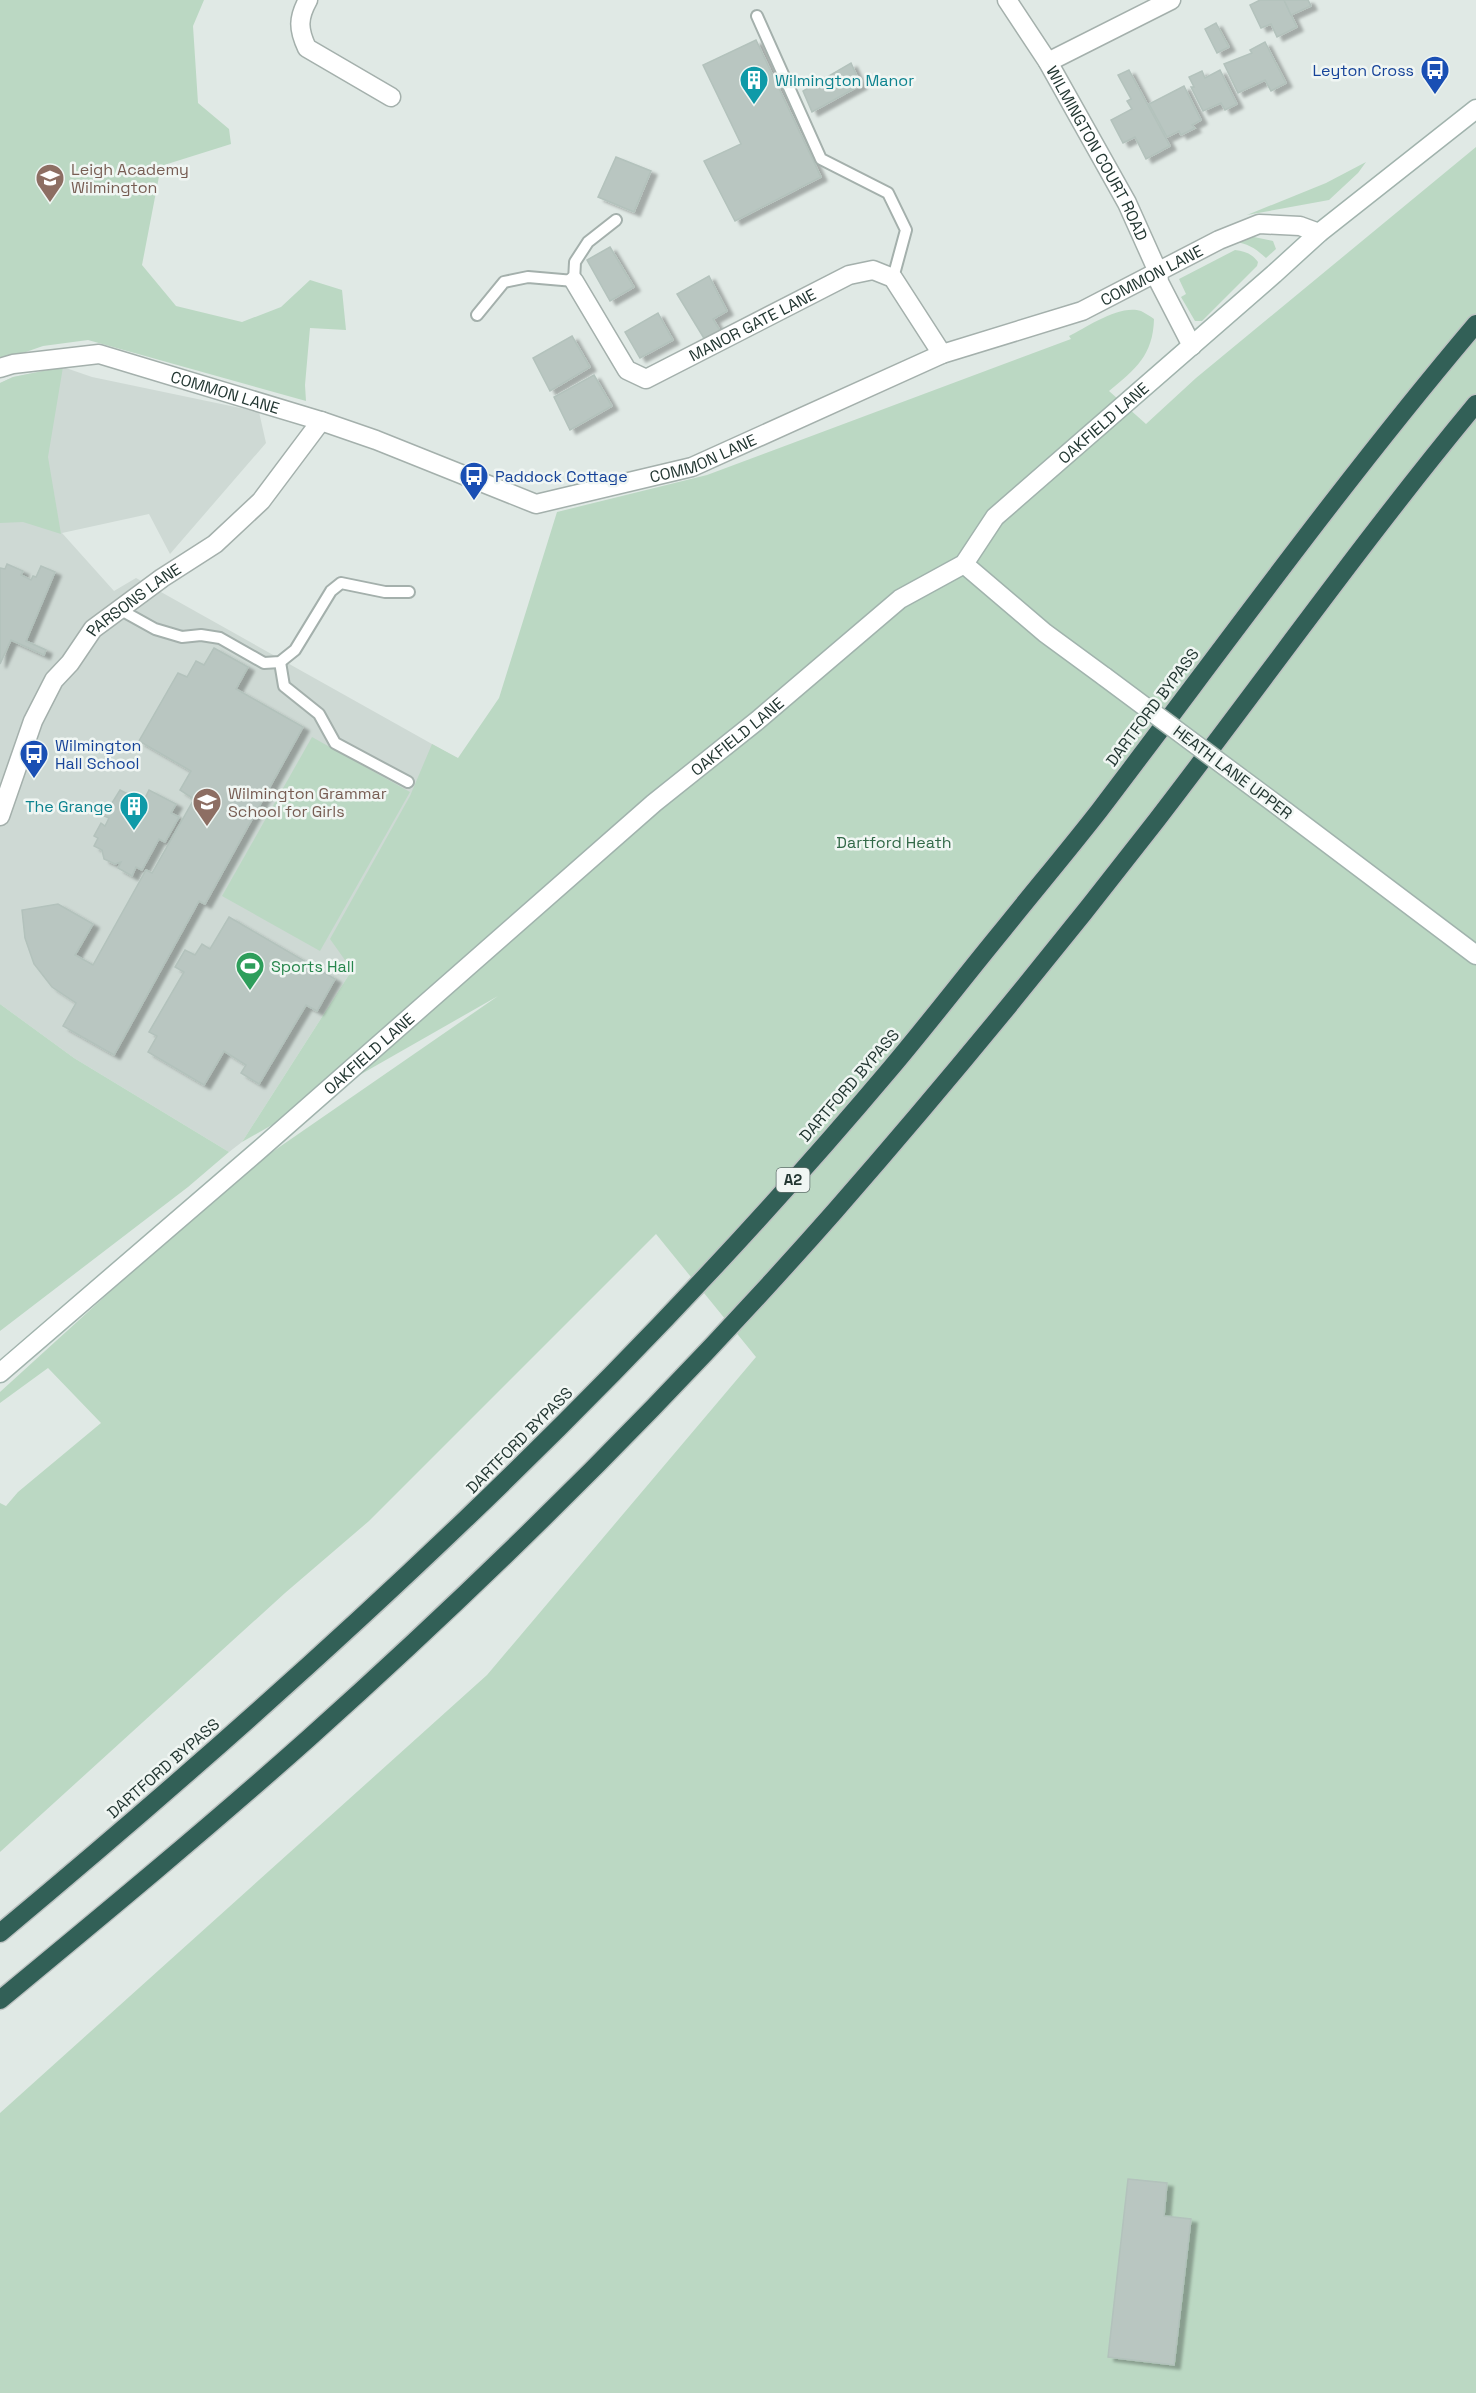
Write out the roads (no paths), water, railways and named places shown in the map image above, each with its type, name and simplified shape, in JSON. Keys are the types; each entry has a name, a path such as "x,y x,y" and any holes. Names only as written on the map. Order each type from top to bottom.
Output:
{"highway":[{"name":"DARTFORD BYPASS","path":"0,1933 135,1821 373,1608 521,1467 648,1337 772,1204 891,1068 1095,816 1289,557 1428,380 1476,324"},
{"path":"0,2000 121,1900 324,1724 526,1534 685,1375 834,1212 978,1044 1159,816 1329,591 1476,404"}],"street":[{"path":"308,0 300,14 301,36 307,48 391,97"},
{"name":"WILMINGTON COURT ROAD","path":"1007,0 1048,62 1127,203 1158,272 1159,282 1192,346"},
{"path":"1048,62 1171,0"},
{"name":"OAKFIELD LANE","path":"0,1372 259,1150 654,802 758,720 900,599 964,564 995,517 1318,233 1476,109"},
{"name":"COMMON LANE","path":"0,368 13,364 99,354 321,421 376,440 536,504 692,467 942,354 1082,310 1220,240 1259,224 1300,226 1318,233"},
{"name":"MANOR GATE LANE","path":"574,281 627,370 646,380 849,275 873,270 893,278"},
{"path":"893,278 942,354"},
{"name":"PARSONS LANE","path":"0,816 33,721 54,680 81,648 93,629 215,544 261,501 321,421"},
{"name":"HEATH LANE UPPER","path":"964,564 1045,633 1476,955"}],"lane":[{"path":"757,16 821,159 888,193 906,230 893,278"},
{"path":"477,315 504,282 528,277 574,281 575,261 588,242 616,220"},
{"path":"119,609 155,629 182,637 201,635 220,638 264,663 280,662 295,650 331,591 341,583 386,592 409,592"},
{"path":"280,662 284,686 319,714 335,743 408,782"}],"place":[{"name":"Leyton Cross","path":"1435,96"},
{"name":"Wilmington Manor","path":"754,106"},
{"name":"Leigh Academy Wilmington","path":"50,204"},
{"name":"Paddock Cottage","path":"474,502"},
{"name":"Wilmington Hall School","path":"34,780"},
{"name":"Wilmington Grammar School for Girls","path":"207,828"},
{"name":"The Grange","path":"134,832"},
{"name":"Sports Hall","path":"250,992"}],"park label":[{"name":"Dartford Heath","path":"894,842"}]}
